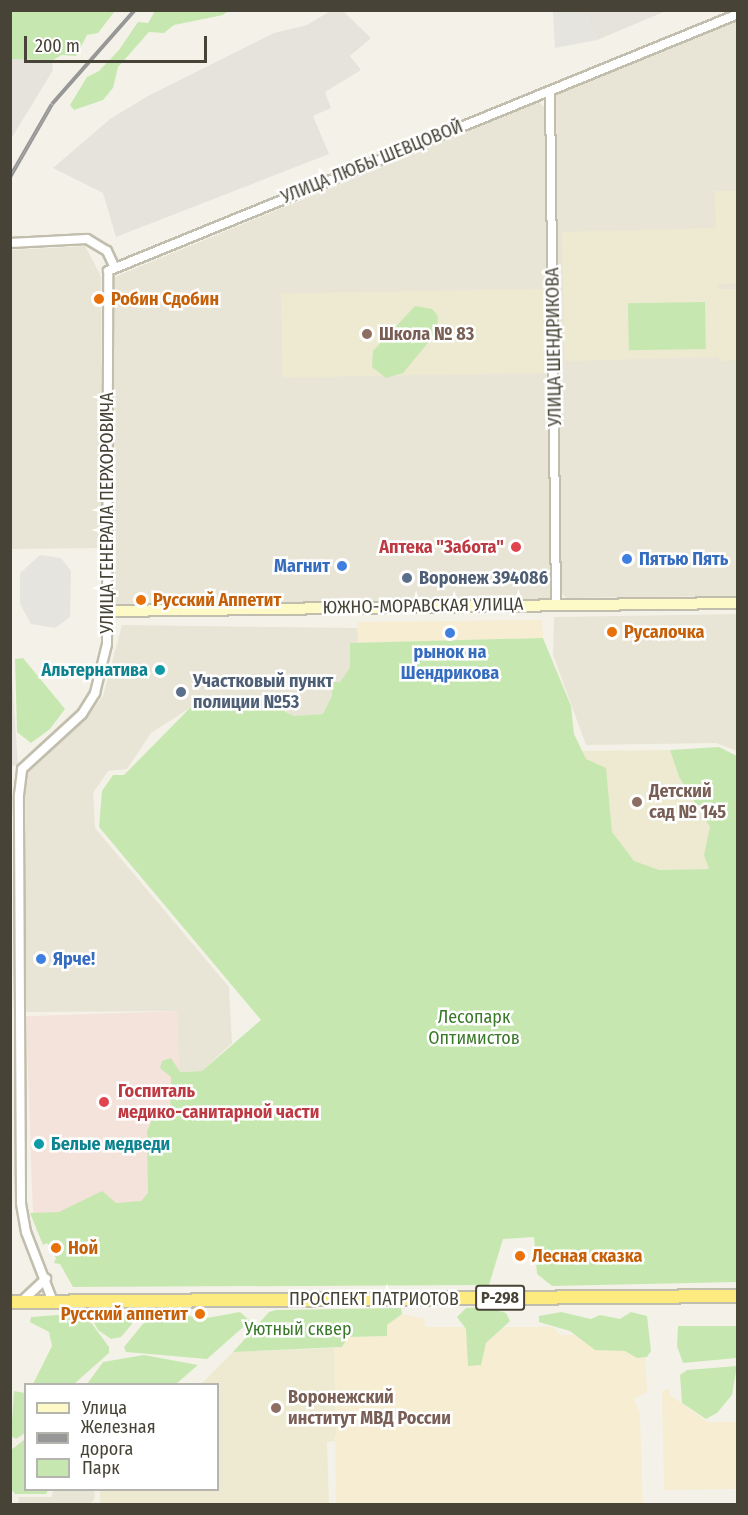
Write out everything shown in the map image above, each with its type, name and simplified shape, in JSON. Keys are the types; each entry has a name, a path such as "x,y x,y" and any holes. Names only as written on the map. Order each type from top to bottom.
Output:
{"highway":[{"name":"ПРОСПЕКТ ПАТРИОТОВ","path":"16,1302 738,1296"}],"main road":[{"name":"ЮЖНО-МОРАВСКАЯ УЛИЦА","path":"109,611 738,603"}],"street":[{"name":"УЛИЦА ЛЮБЫ ШЕВЦОВОЙ","path":"114,266 738,14"},
{"name":"УЛИЦА ШЕНДРИКОВА","path":"550,91 556,604"},
{"path":"10,243 87,239 107,251 114,266"},
{"name":"УЛИЦА ГЕНЕРАЛА ПЕРХОРОВИЧА","path":"53,1302 26,1232 21,1203 20,795 22,769 82,714 95,693 107,644 109,611 105,278 114,266"},
{"path":"16,1302 45,1279"}],"shaded area":[{"path":"332,10 343,11 371,38 350,56 361,70 325,92 331,108 313,116 329,154 116,237 103,193 53,168 110,119 148,96 274,33 307,25"},
{"path":"553,11 584,11 597,40 555,48"},
{"path":"584,11 666,11 597,40"},
{"path":"737,19 737,596 566,598 560,591 556,93"},
{"path":"11,58 52,58 53,70 11,139"},
{"path":"539,102 546,109 552,599 121,606 114,603 111,595 112,278"},
{"path":"715,191 737,191 737,283 717,284 718,289 737,289 737,360 719,361 719,357 565,361 562,232 716,228"},
{"path":"85,246 101,276 103,548 12,549 11,250"},
{"name":"Школа № 83","path":"544,289 545,373 283,378 281,294"},
{"path":"40,555 61,558 71,571 70,617 55,628 31,624 20,604 20,573"},
{"path":"737,614 737,751 716,743 586,745 553,655 554,617"},
{"name":"рынок на Шендрикова","path":"542,620 543,638 358,643 357,622"},
{"path":"122,625 358,628 358,643 351,643 350,682 332,713 286,717 284,699 190,708 151,733 127,769 108,771 93,793 95,828 229,987 232,1043 202,1071 179,1072 177,1011 26,1012 25,776 86,719 103,696"},
{"path":"10,647 18,765 11,766 10,766"},
{"name":"Детский сад № 145","path":"670,750 679,777 714,834 717,869 617,871 575,751"},
{"name":"Госпиталь медико-санитарной части","path":"177,1011 184,1209 33,1214 26,1016"},
{"path":"402,1314 424,1319 425,1327 553,1327 560,1335 592,1335 645,1348 647,1392 634,1399 640,1415 643,1504 336,1504 334,1348 342,1347 348,1337 387,1336 387,1325"},
{"name":"Воронежский институт МВД России","path":"334,1348 336,1432 334,1441 327,1442 329,1504 100,1504 100,1491 219,1491 219,1383 202,1383 233,1352"},
{"path":"669,1389 670,1395 708,1422 737,1422 737,1489 664,1490 662,1391"},
{"path":"53,1491 94,1491 95,1498 90,1504 19,1504 18,1497 52,1497"}],"green space":[{"path":"11,10 115,11 98,33 87,35 76,56 62,55 53,60 11,59"},
{"path":"155,11 228,11 223,15 174,25 164,33 149,32 118,67 113,88 103,100 74,110 70,105 87,77 99,71 119,50 138,22 148,23"},
{"path":"705,302 706,349 629,350 628,303"},
{"path":"415,306 432,309 438,316 437,332 403,373 386,378 372,367 373,351"},
{"name":"Лесопарк Оптимистов","path":"543,638 571,706 574,734 586,759 606,768 612,832 634,861 659,870 709,869 704,855 710,827 679,777 670,750 719,747 737,756 737,1282 552,1286 537,1274 534,1237 503,1239 489,1285 73,1287 60,1264 54,1263 56,1258 47,1243 43,1245 30,1213 59,1212 102,1191 116,1203 141,1201 148,1193 147,1131 153,1117 170,1116 171,1077 160,1068 162,1061 171,1058 180,1072 202,1071 261,1020 99,827 102,791 113,775 124,775 190,708 284,699 285,712 294,716 323,714 332,696 332,682 340,682 350,668 350,643"},
{"path":"23,658 65,709 50,729 31,743 17,732 15,659"},
{"path":"486,1307 506,1313 510,1321 486,1343 481,1365 468,1366 466,1329 457,1317 466,1308"},
{"name":"Уютный сквер","path":"401,1308 402,1314 387,1325 387,1336 348,1337 342,1347 233,1352 269,1312 276,1310"},
{"path":"240,1312 250,1321 207,1359 126,1352 124,1347 151,1314 177,1313 201,1319"},
{"path":"561,1312 591,1319 600,1315 620,1319 631,1312 647,1316 651,1351 647,1357 637,1358 625,1351 595,1350 570,1331 539,1322 539,1316"},
{"path":"84,1313 109,1347 109,1353 75,1383 34,1383 52,1346 49,1332 30,1322 31,1317"},
{"path":"93,1313 129,1314 132,1324 121,1337 111,1339 98,1330 91,1317"},
{"path":"678,1326 737,1326 737,1358 683,1363 677,1346"},
{"path":"144,1355 198,1365 177,1383 88,1383 103,1362"},
{"path":"737,1366 732,1395 717,1413 706,1419 682,1403 680,1375 687,1370"},
{"path":"14,1391 24,1393 24,1434 16,1439 11,1436"},
{"path":"24,1440 24,1491 48,1491 46,1494 15,1494 11,1489 11,1450"}],"railway":[{"path":"10,177 52,104 135,10"}],"place":[{"name":"Робин Сдобин","path":"99,299"},
{"name":"Школа № 83","path":"367,334"},
{"name":"Аптека \"Забота\"","path":"516,547"},
{"name":"Пятью Пять","path":"627,559"},
{"name":"Магнит","path":"342,566"},
{"name":"Воронеж 394086","path":"407,578"},
{"name":"Русский Аппетит","path":"141,600"},
{"name":"Русалочка","path":"612,632"},
{"name":"рынок на Шендрикова","path":"450,633"},
{"name":"Альтернатива","path":"160,670"},
{"name":"Участковый пункт полиции №53","path":"181,692"},
{"name":"Детский сад № 145","path":"637,802"},
{"name":"Ярче!","path":"41,959"},
{"name":"Госпиталь медико-санитарной части","path":"104,1102"},
{"name":"Белые медведи","path":"39,1144"},
{"name":"Ной","path":"56,1248"},
{"name":"Лесная сказка","path":"520,1256"},
{"name":"Русский аппетит","path":"200,1314"},
{"name":"Воронежский институт МВД России","path":"276,1408"}]}
